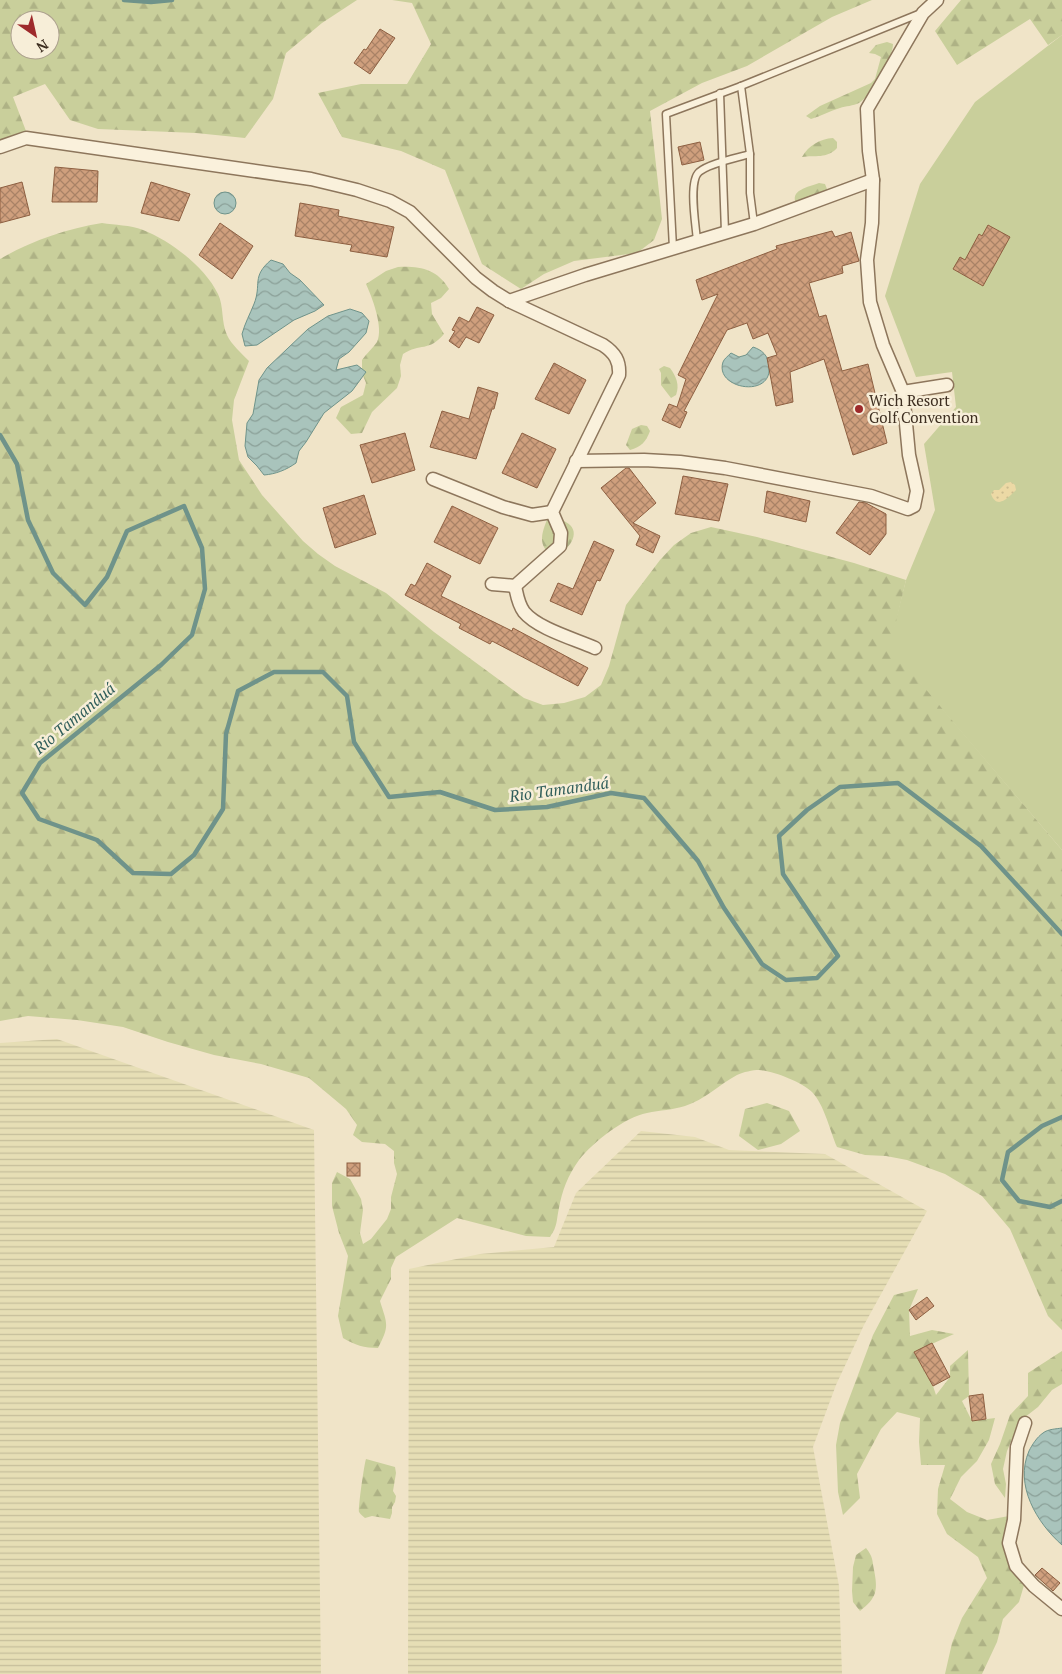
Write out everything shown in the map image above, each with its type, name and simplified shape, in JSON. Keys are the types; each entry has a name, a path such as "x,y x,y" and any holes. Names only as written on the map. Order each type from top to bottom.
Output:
{"street":[{"path":"576,461 644,460 680,462 725,468 871,496 908,509 914,506 916,491 909,455 903,392 883,344 870,302 867,260 872,223 873,180 866,109 923,13 937,0"},
{"path":"0,147 26,138 311,179 357,190 390,201 410,212 476,278 509,301 603,345 616,357 620,366 619,375 552,512 561,533 560,546 515,586 492,584"},
{"path":"509,301 754,224 873,180"},
{"path":"903,392 947,385"},
{"path":"433,480 503,507 532,515 552,512"},
{"path":"515,586 518,600 525,612 536,622 595,648"},
{"path":"1025,1423 1018,1447 1014,1520 1009,1543 1016,1566 1034,1586 1062,1609"}],"lane":[{"path":"673,248 665,116 668,112 741,86 923,13"},
{"path":"741,86 750,154 750,193 754,224"},
{"path":"720,93 725,232"},
{"path":"697,241 694,180 699,172 723,161 750,154"}],"shaded area":[{"path":"57,1039 314,1130 321,1674 0,1674 0,1043"},
{"path":"641,1131 695,1137 729,1150 825,1154 927,1211 864,1325 836,1385 813,1447 839,1586 842,1674 408,1674 409,1269 480,1254 554,1247 576,1193"}],"green space":[{"path":"0,0 357,0 322,23 286,53 273,99 245,138 196,133 98,129 70,120 45,84 13,97 26,131 0,142"},
{"path":"392,0 872,0 832,17 747,66 702,83 650,111 662,219 654,240 637,253 574,261 544,274 521,289 482,264 445,170 401,151 342,137 318,93 361,84 407,84 431,44 412,3"},
{"path":"961,0 1062,0 1062,35 1048,45 1030,19 957,65 935,31"},
{"path":"1062,35 1062,850 889,647 906,580 935,510 924,444 956,407 952,372 916,377 885,296 920,184 975,102"},
{"path":"887,42 893,44 889,58 875,85 864,99 857,104 836,109 811,119 806,116 820,106 871,83 875,79 881,57 869,53 876,45"},
{"path":"833,138 837,142 837,148 829,154 802,157 815,143"},
{"path":"819,183 825,184 826,194 797,205 795,196 797,193"},
{"path":"102,223 138,228 165,241 186,256 205,274 218,294 227,335 249,361 234,400 232,420 239,460 262,495 303,541 318,554 335,566 386,593 434,632 524,698 543,705 564,703 585,697 601,685 609,666 626,605 660,560 674,545 691,533 711,527 757,537 854,563 906,580 890,647 1062,850 1062,1330 1048,1316 1010,1229 982,1196 945,1174 907,1160 865,1155 837,1147 823,1110 812,1092 801,1084 787,1078 772,1072 759,1070 737,1075 699,1100 685,1106 638,1115 601,1138 579,1160 569,1177 562,1195 556,1226 550,1237 526,1236 457,1218 396,1257 391,1268 391,1279 380,1301 386,1320 384,1334 378,1348 360,1346 343,1338 338,1316 348,1256 339,1233 332,1206 332,1183 337,1172 350,1179 361,1199 363,1210 360,1233 363,1244 371,1239 387,1219 391,1209 391,1197 397,1174 394,1163 394,1151 385,1144 362,1142 353,1135 357,1125 346,1109 309,1078 261,1064 214,1055 123,1027 77,1020 28,1016 0,1021 0,259 49,237"},
{"path":"398,267 414,267 427,270 439,277 449,289 441,298 431,303 432,314 444,334 434,343 403,354 400,365 401,376 397,388 372,412 362,433 351,434 336,418 341,407 363,395 366,383 362,373 362,360 377,342 379,336 376,313 366,284 386,271"},
{"path":"664,366 670,368 677,381 676,395 671,398 661,385 659,369"},
{"path":"641,425 647,426 650,431 640,446 630,450 626,445 632,429"},
{"path":"558,519 570,525 573,529 573,539 561,553 549,553 542,542 544,529 547,520"},
{"path":"767,1103 789,1111 800,1131 781,1144 758,1150 739,1136 745,1109"},
{"path":"918,1289 909,1310 910,1336 932,1330 954,1334 914,1352 936,1395 950,1377 950,1366 968,1350 969,1396 962,1401 972,1421 995,1418 989,1440 977,1461 961,1477 950,1499 967,1512 987,1520 1009,1516 1006,1541 1025,1582 1019,1602 1003,1619 997,1642 982,1674 945,1674 952,1643 962,1618 987,1578 978,1557 947,1534 937,1514 938,1489 945,1465 921,1465 919,1442 920,1418 897,1412 881,1429 857,1474 860,1498 843,1515 838,1492 836,1445 840,1423 873,1335 894,1295"},
{"path":"1062,1351 1062,1384 1052,1390 1038,1407 1020,1421 1007,1451 1003,1469 1006,1484 1005,1498 995,1484 991,1464 1010,1415 1028,1396 1028,1373"},
{"path":"366,1459 395,1467 393,1491 396,1496 390,1519 372,1516 365,1518 359,1512"},
{"path":"866,1548 872,1558 876,1588 873,1598 860,1611 853,1602 853,1567 856,1555"}],"sand":[{"path":"1011,482 1015,485 1016,490 1013,493 1003,501 999,502 993,499 991,494 994,490 999,490 1006,483"}],"water":[{"path":"225,192 233,195 236,203 233,211 225,214 217,211 214,203 217,195"},
{"path":"271,260 283,264 324,305 294,320 257,345 245,346 242,334 254,304 259,276"},
{"path":"350,309 362,313 369,321 366,333 349,352 339,359 336,370 357,365 366,372 352,391 324,413 299,451 296,463 273,474 264,475 248,457 245,446 247,423 253,414 259,380 267,368 308,329 328,316"},
{"path":"753,347 762,351 766,356 769,366 768,376 762,383 754,386 735,384 727,379 723,371 723,362 731,353 739,357 746,355"},
{"path":"1062,1428 1062,1545 1044,1526 1037,1515 1030,1502 1024,1477 1025,1464 1029,1451 1035,1441 1045,1432"}],"building":[{"path":"380,29 395,38 370,74 354,63 364,49 366,50"},
{"path":"700,142 704,160 682,165 678,147"},
{"path":"55,167 98,171 97,202 52,202"},
{"path":"22,182 30,215 0,223 0,188"},
{"path":"151,182 190,194 179,221 141,213"},
{"path":"300,203 339,210 338,216 394,227 387,257 350,251 352,245 295,236"},
{"path":"220,223 253,246 232,279 199,255"},
{"path":"988,225 1010,237 983,286 953,269 960,257 965,260 979,234 982,236"},
{"path":"832,231 835,237 851,232 859,261 842,266 843,273 809,283 819,317 826,315 842,371 868,364 887,443 853,455 824,359 790,372 793,402 776,406 767,358 777,355 768,333 753,339 747,323 727,330 684,411 687,412 680,428 662,420 669,404 677,407 686,379 678,375 718,294 702,300 696,280 777,249 776,246"},
{"path":"477,307 494,315 479,343 466,337 459,348 449,341 455,331 452,330 459,317 469,322"},
{"path":"554,363 586,380 569,414 535,399"},
{"path":"478,387 498,393 476,459 430,447 442,411 469,419"},
{"path":"405,433 415,470 372,483 360,445"},
{"path":"522,433 556,449 537,488 502,473"},
{"path":"626,468 629,468 656,503 633,523 660,536 653,553 636,545 640,536 601,488"},
{"path":"683,476 728,484 719,521 675,514"},
{"path":"767,491 810,501 806,522 764,512"},
{"path":"364,495 376,534 335,548 323,508"},
{"path":"859,502 866,503 886,514 886,534 870,555 836,533"},
{"path":"452,506 498,528 480,564 434,542"},
{"path":"594,541 614,550 600,581 597,580 582,615 550,601 558,583 573,589"},
{"path":"427,563 451,576 441,596 512,631 513,628 588,668 578,686 492,641 490,644 459,628 461,624 405,595 411,584 415,586"},
{"path":"347,1163 360,1163 360,1176 347,1176"},
{"path":"927,1297 934,1306 916,1320 909,1310"},
{"path":"932,1343 950,1377 933,1386 914,1352"},
{"path":"983,1394 986,1419 972,1421 969,1396"},
{"path":"1042,1568 1060,1583 1053,1591 1035,1575"}],"waterway":[{"name":"Rio Tamanduá","path":"124,0 151,2 172,0"},
{"name":"Rio Tamanduá","path":"0,435 17,464 28,520 53,573 85,605 107,577 127,531 184,506 202,548 205,589 192,635 161,665 40,763 22,793 39,819 97,840 133,873 171,874 194,855 223,809 226,734 238,691 274,672 323,672 347,696 354,742 389,797 440,792 495,810 547,807 611,793 644,798 698,861 724,908 762,964 786,980 817,978 838,956 783,874 779,836 807,810 840,787 898,783 981,846 1062,934"},
{"name":"Rio Tamanduá","path":"1062,1117 1042,1126 1008,1152 1002,1180 1019,1201 1050,1207 1062,1201"}],"place":[{"name":"Wich Resort Golf Convention","path":"859,409"}]}
